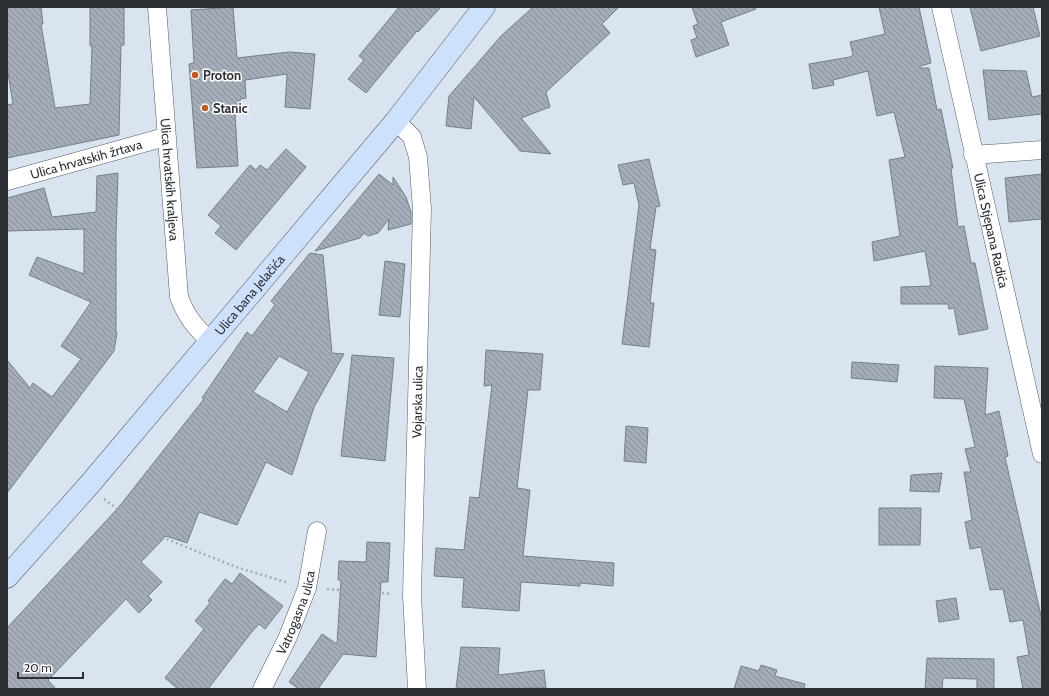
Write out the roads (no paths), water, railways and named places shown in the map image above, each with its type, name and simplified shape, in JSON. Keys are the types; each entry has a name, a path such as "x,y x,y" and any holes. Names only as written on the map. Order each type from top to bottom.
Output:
{"main road":[{"name":"Ulica bana Jelačića","path":"7,577 89,486 396,121 484,7"}],"street":[{"name":"Ulica hrvatskih kraljeva","path":"157,7 165,137 179,297 185,314 195,328 210,341"},
{"name":"Ulica Stjepana Radića","path":"941,7 973,155 1042,454"},
{"name":"Vojarska ulica","path":"396,121 412,137 418,157 422,209 412,596 417,689"},
{"name":"Ulica hrvatskih žrtava","path":"7,181 165,137"},
{"path":"973,155 1042,150"},
{"name":"Vatrogasna ulica","path":"262,689 287,639 307,588 317,531"}],"place":[{"name":"Proton","path":"195,75"},
{"name":"Stanic","path":"205,108"}]}
